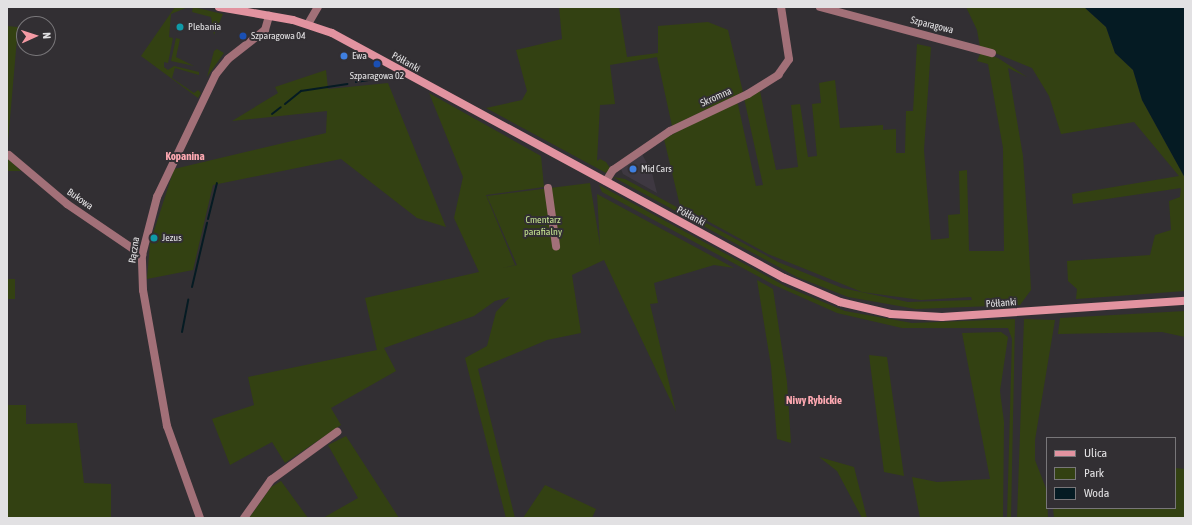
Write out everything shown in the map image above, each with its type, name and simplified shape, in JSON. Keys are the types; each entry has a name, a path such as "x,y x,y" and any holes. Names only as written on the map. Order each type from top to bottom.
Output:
{"street":[{"name":"Półłanki","path":"219,7 308,24 351,43 784,278 852,306 916,316 1039,311 1185,301"},
{"path":"308,24 318,7"},
{"name":"Skromna","path":"606,181 613,170 670,131 748,94 778,74 788,59 781,7"},
{"name":"Szparagowa","path":"820,7 992,53"},
{"name":"Rączna","path":"200,518 167,426 143,290 142,255 157,197 216,74 228,59 265,30 269,16"},
{"name":"Bukowa","path":"9,155 67,204 142,255"},
{"path":"548,188 556,246"},
{"path":"244,518 271,480 337,432"}],"shaded area":[{"path":"642,154 652,173 657,193 623,174 621,169"}],"green space":[{"path":"175,7 188,7 171,14 169,37 173,38 168,63 164,62 164,67 168,70 174,66 199,72 199,75 175,68 172,78 194,93 198,90 201,93 198,98 141,56"},
{"path":"193,7 223,14 214,35 211,17 192,12"},
{"path":"559,7 619,7 627,57 658,53 658,26 708,22 728,30 743,92 672,126 657,57 610,65 615,104 600,105 597,161 600,159 606,162 610,168 606,173 486,108 522,100 527,91 516,50 562,39"},
{"path":"966,7 1084,7 1106,27 1115,53 1133,70 1142,100 1185,178 1185,291 1076,299 1077,289 1068,281 1067,261 1150,255 1155,235 1171,230 1169,201 1180,197 1181,188 1073,204 1072,194 1179,176 1134,122 1061,134 1049,96 1032,68 980,47 977,30"},
{"path":"7,26 16,27 16,50 7,153"},
{"path":"176,38 180,39 176,57 194,66 171,61"},
{"path":"917,44 931,47 924,150 931,240 949,238 948,215 960,214 959,171 967,170 969,251 1004,251 1003,148 988,64 977,61 981,52 998,58 1027,77 1008,68 1023,156 1031,290 1020,305 916,309 848,297 797,277 613,177 625,179 778,262 842,288 908,302 972,300 971,297 921,300 862,292 768,254 680,206 664,139 737,100 756,186 763,185 744,98 760,91 776,170 798,167 791,105 800,104 808,157 817,156 812,104 821,103 819,83 835,80 840,128 883,125 883,130 896,129 896,153 905,153 906,111 913,111"},
{"path":"217,49 224,53 207,77 214,51"},
{"path":"326,70 328,89 388,83 446,227 417,218 341,159 213,185 193,270 147,279 150,243 174,169 326,133 327,111 232,121 278,93 275,87"},
{"name":"Cmentarz parafialny","path":"429,93 541,156 544,187 486,195 515,265 503,268 517,265 487,196 590,183 600,245 597,194 734,268 714,265 654,283 658,303 650,304 676,412 604,260 572,275 581,333 547,340 478,369 515,518 506,518 465,358 487,346 496,312 510,297 495,301 474,316 384,348 396,371 331,408 341,425 285,463 272,442 230,465 212,419 254,405 248,377 377,350 365,298 479,272 454,218 463,177"},
{"path":"7,158 21,171 7,171"},
{"path":"599,185 787,287 845,311 912,323 1015,319 1011,518 1007,518 1012,339 1008,328 902,328 837,313 774,285 602,192"},
{"path":"7,279 15,279 15,299 7,299"},
{"path":"757,280 773,289 787,382 791,443 777,439 771,366"},
{"path":"1185,311 1185,337 1162,332 1058,334 1060,318"},
{"path":"1024,319 1055,320 1035,440 1035,460 1046,488 1046,509 1048,509 1048,518 1017,518"},
{"path":"1001,332 1008,337 1000,391 1004,422 1003,518 920,518 912,477 937,482 990,479 962,333"},
{"path":"869,355 887,357 904,476 884,472"},
{"path":"7,405 26,405 26,424 77,423 84,483 111,484 111,518 7,518"},
{"path":"346,436 399,518 323,518 358,498 328,445"},
{"path":"819,457 854,467 867,518 862,518 837,471"},
{"path":"1176,468 1185,469 1185,518 1054,518 1053,509 1176,509"},
{"path":"281,481 308,518 249,518 271,487"},
{"path":"545,485 596,509 592,518 523,518"}],"water":[{"path":"1084,7 1185,7 1185,178 1142,100 1133,70 1115,53 1106,27"}],"waterway":[{"path":"356,82 395,76"},
{"path":"285,104 301,91 347,84"},
{"path":"272,114 281,107"},
{"path":"208,219 217,183"},
{"path":"192,287 207,223"},
{"path":"182,332 188,300"}],"place":[{"name":"Plebania","path":"180,27"},
{"name":"Szparagowa 04","path":"243,36"},
{"name":"Ewa","path":"344,56"},
{"name":"Szparagowa 02","path":"377,64"},
{"name":"Mid Cars","path":"633,169"},
{"name":"Jezus","path":"154,238"}],"district":[{"name":"Kopanina","path":"185,156"},
{"name":"Niwy Rybickie","path":"814,400"}]}
